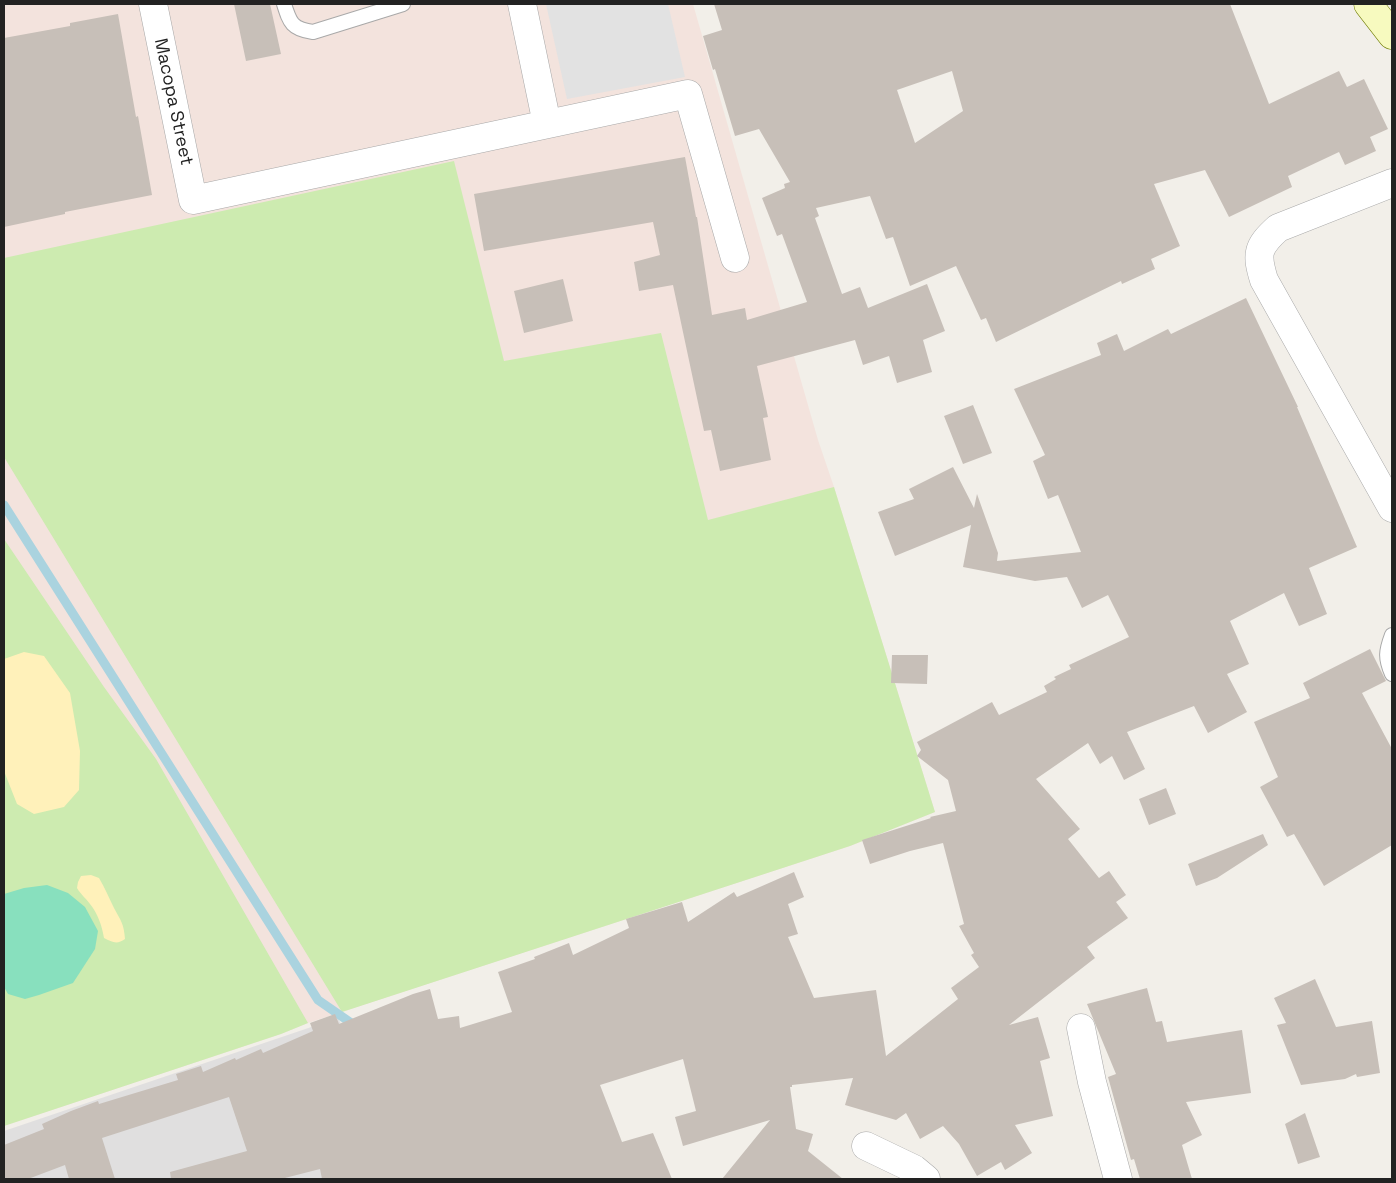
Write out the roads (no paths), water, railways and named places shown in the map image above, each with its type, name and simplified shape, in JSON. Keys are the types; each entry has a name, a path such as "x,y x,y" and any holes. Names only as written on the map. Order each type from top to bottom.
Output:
{"main road":[{"path":"1368,4 1392,35"}],"street":[{"name":"Macopa Street","path":"152,4 193,200 546,124"},
{"path":"522,4 546,124 688,94 735,258"},
{"path":"1392,184 1278,228 1268,237 1260,250 1258,263 1264,280 1392,508"},
{"path":"1081,1028 1092,1082 1118,1179"},
{"path":"866,1146 914,1169 926,1179"}],"lane":[{"path":"284,4 292,25 313,32 403,4"},
{"path":"1392,636 1387,648 1387,662 1392,674"}],"waterway":[{"path":"4,505 318,1000 357,1027"}]}
